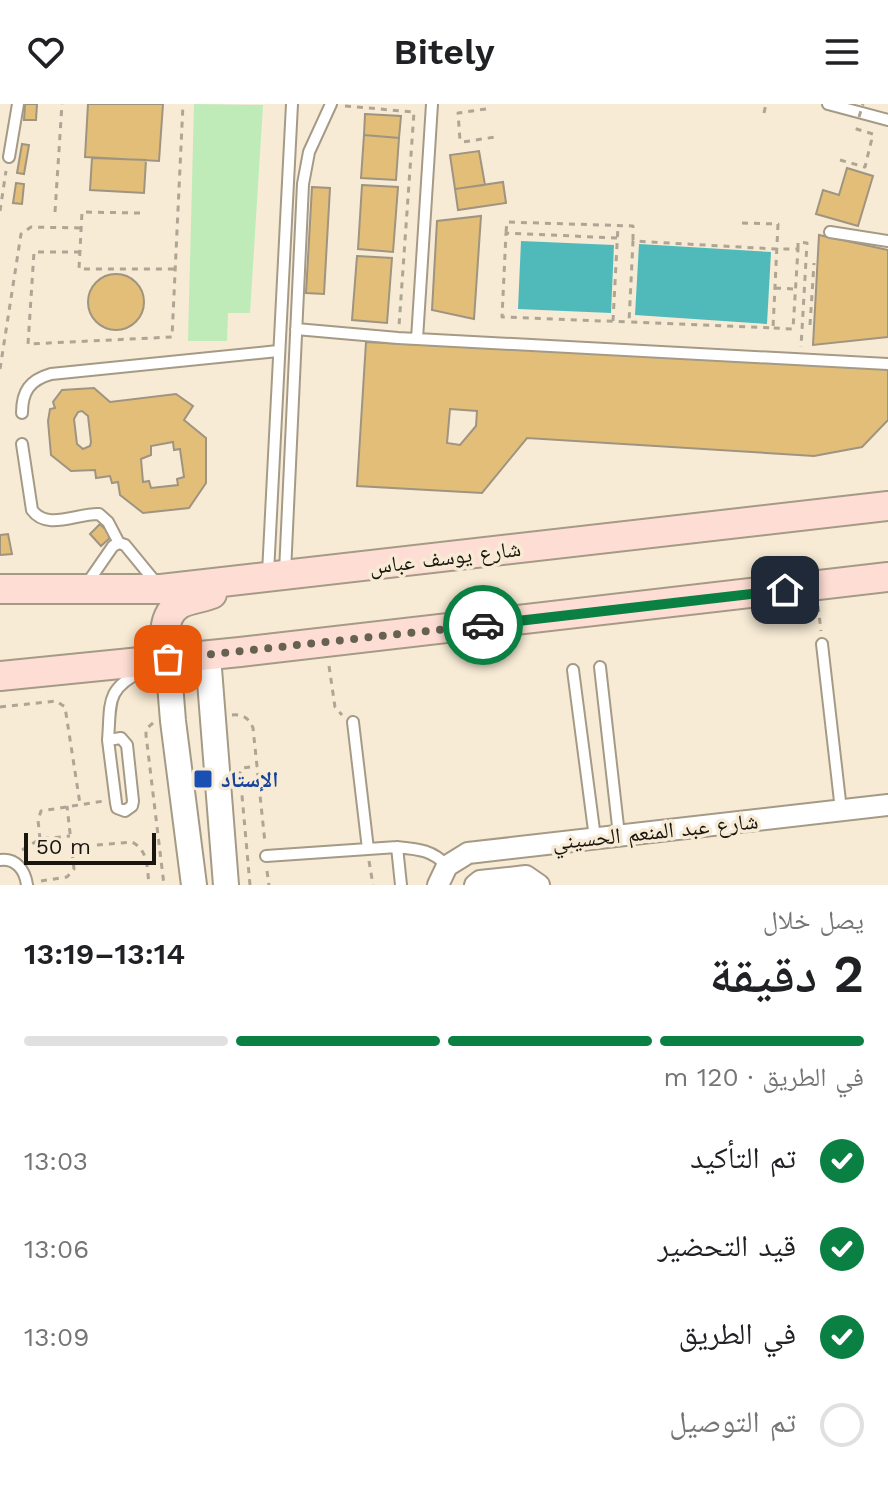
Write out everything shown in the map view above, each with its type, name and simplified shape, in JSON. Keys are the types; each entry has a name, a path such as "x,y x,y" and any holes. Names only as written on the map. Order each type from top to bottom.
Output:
{"main road":[{"name":"شارع يوسف عباس","path":"0,589 161,589 888,506"},
{"path":"0,676 325,643 888,577"},
{"path":"168,659 164,635 171,613 179,604 211,595 223,582"}],"street":[{"path":"208,656 226,885"},
{"path":"168,659 194,885"},
{"path":"174,731 212,726"},
{"name":"شارع عبد المنعم الحسيني","path":"447,866 468,853 888,805"},
{"path":"438,885 447,866"},
{"path":"475,885 480,881 526,876 539,885"}],"lane":[{"path":"9,157 18,104"},
{"path":"276,576 278,351 292,104"},
{"path":"417,339 432,104"},
{"path":"828,104 888,120"},
{"path":"276,576 296,329 305,167 330,105"},
{"path":"830,232 888,241"},
{"path":"296,329 398,338 888,364"},
{"path":"22,413 22,400 28,387 38,378 51,374 278,351"},
{"path":"22,444 32,510 37,516 51,521 99,514 108,522 119,543 125,545 161,589"},
{"path":"80,591 97,572 113,546 119,543"},
{"path":"822,644 841,810"},
{"path":"108,740 121,738 127,745 132,806 125,811 115,800 108,740 111,699 116,687 126,679 168,659"},
{"path":"600,667 619,835"},
{"path":"573,670 595,838"},
{"path":"353,722 368,849"},
{"path":"397,847 401,885"},
{"path":"266,856 397,847 436,854 447,866"},
{"path":"0,860 15,863 26,876 27,884"}],"path":[{"path":"55,212 62,104"},
{"path":"80,252 34,252 28,344 172,337 183,104"},
{"path":"475,104 476,110"},
{"path":"764,113 766,104"},
{"path":"859,117 863,104"},
{"path":"330,105 414,112 398,338"},
{"path":"486,109 457,115 461,141 495,137"},
{"path":"840,160 865,167 873,134 853,128"},
{"path":"0,211 9,157"},
{"path":"140,213 82,212 79,269 175,269"},
{"path":"629,322 633,226 507,222 502,317 773,328 802,332"},
{"path":"520,234 521,222"},
{"path":"742,223 778,224 773,328"},
{"path":"568,224 568,236"},
{"path":"613,321 618,226"},
{"path":"0,369 21,234 31,227 81,228"},
{"path":"506,233 617,238"},
{"path":"633,241 798,249"},
{"path":"793,329 798,242 807,243 801,346"},
{"path":"806,263 816,263 810,325"},
{"path":"775,288 795,289"},
{"path":"816,587 822,644"},
{"path":"325,643 335,707 353,722"},
{"path":"0,707 56,701 65,707 80,804"},
{"path":"212,726 237,715 250,720 269,885"},
{"path":"164,885 146,729 153,723 174,731"},
{"path":"250,885 240,773 242,768 257,766"},
{"path":"40,839 38,820 41,811 115,800"},
{"path":"27,884 61,878 71,874 74,869 67,806"},
{"path":"15,863 24,847 40,839 70,836"},
{"path":"71,847 132,842 145,855 149,885"},
{"path":"368,849 373,885"}],"green space":[{"path":"194,104 263,105 250,313 228,313 227,341 188,341"}],"water":[{"path":"521,241 614,245 611,313 518,309"},
{"path":"639,244 771,252 767,324 635,315"}],"building":[{"path":"25,104 37,104 36,120 24,120"},
{"path":"88,104 163,104 159,161 85,157"},
{"path":"365,114 401,116 399,138 364,135"},
{"path":"364,135 399,138 396,180 361,178"},
{"path":"22,144 29,145 24,174 17,173"},
{"path":"479,151 485,185 455,189 450,155"},
{"path":"92,158 146,160 144,193 90,190"},
{"path":"847,168 873,176 858,226 816,214 823,190 839,195"},
{"path":"503,182 506,203 458,210 455,189"},
{"path":"16,183 24,184 22,204 13,203"},
{"path":"362,185 398,187 393,252 358,249"},
{"path":"312,187 330,188 324,294 306,293"},
{"path":"481,216 474,319 432,310 437,221"},
{"path":"819,235 888,250 888,337 813,345"},
{"path":"357,256 392,258 387,323 352,320"},
{"path":"116,274 136,282 144,302 136,322 116,330 96,322 88,302 96,282"},
{"path":"366,342 888,368 888,420 862,447 814,456 527,438 482,493 357,486","holes":["450,409 477,411 476,426 460,445 447,443"]},
{"path":"94,388 110,402 176,394 193,406 184,420 206,438 206,483 189,508 143,513 120,495 118,482 112,483 110,476 96,478 95,470 71,471 51,455 50,409 55,408 53,402 62,390","holes":["82,411 88,416 91,442 83,449 77,444 74,419","173,442 174,450 180,449 184,477 177,479 178,485 151,488 149,481 143,482 141,459 151,455 151,446"]},
{"path":"100,524 112,536 101,546 90,534"},
{"path":"8,534 12,554 0,555 0,535"}],"way so far":[{"path":"168,659 483,625"}],"place":[{"name":"الإستاد","path":"203,779"}],"route":[{"path":"483,625 785,590"}]}
